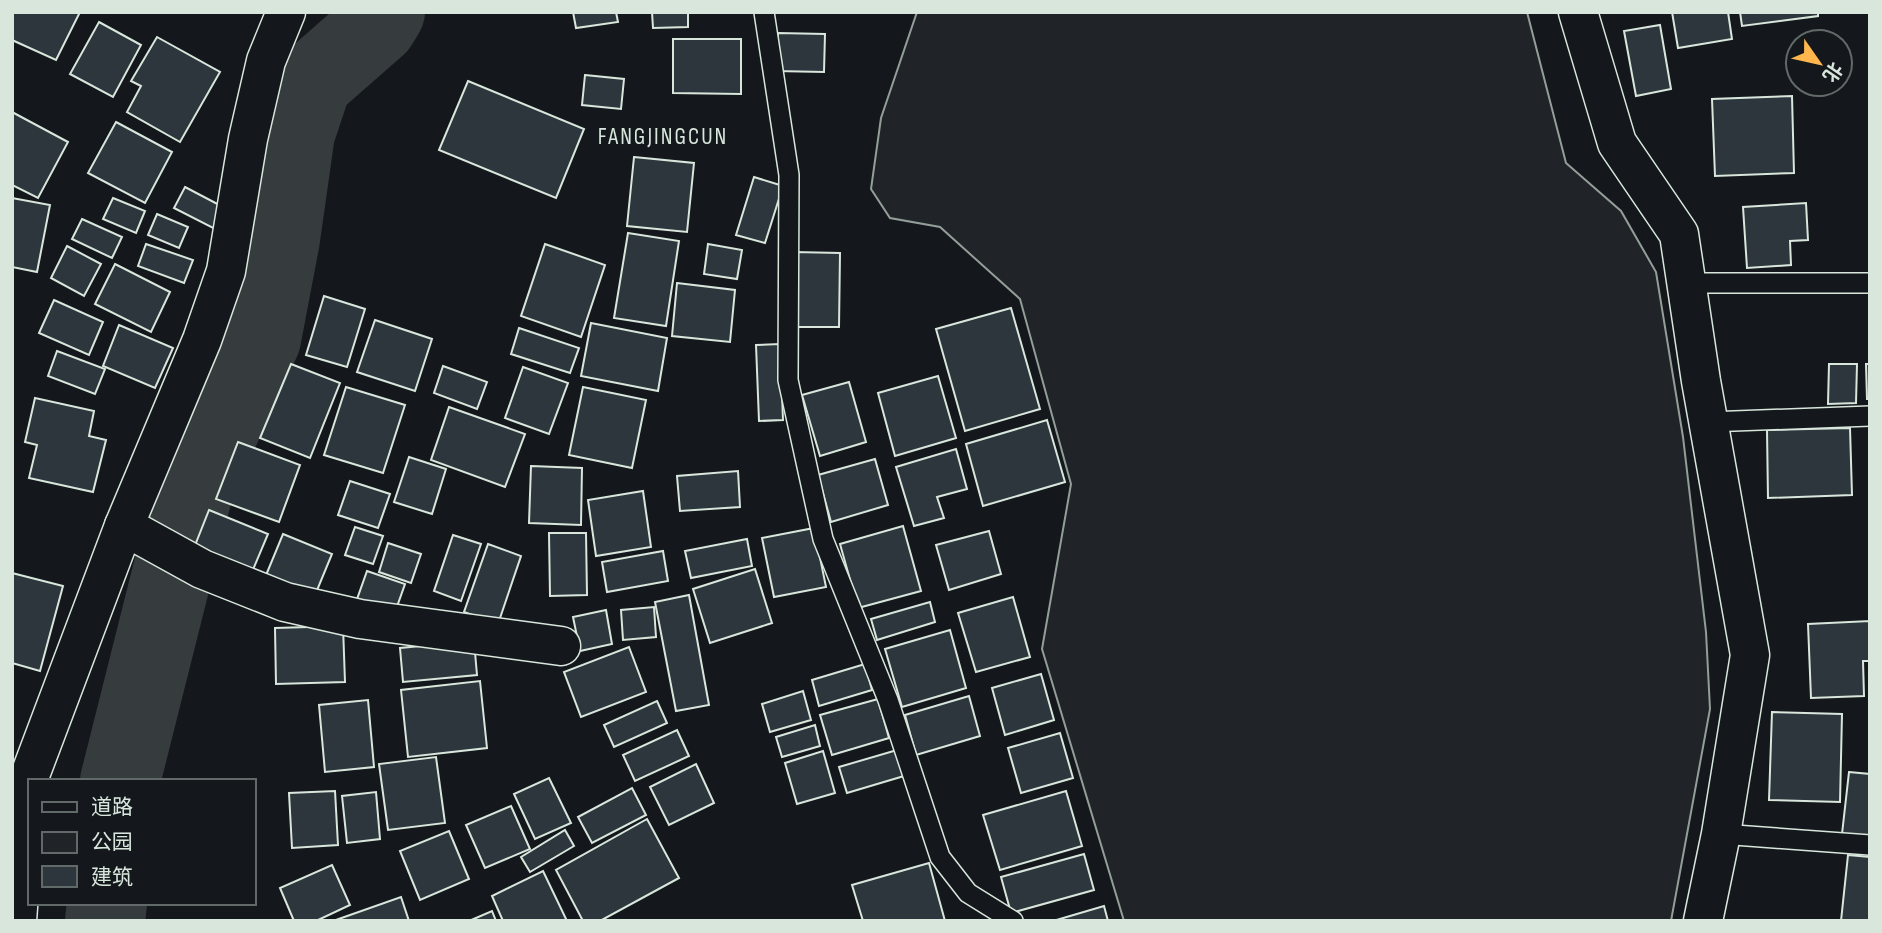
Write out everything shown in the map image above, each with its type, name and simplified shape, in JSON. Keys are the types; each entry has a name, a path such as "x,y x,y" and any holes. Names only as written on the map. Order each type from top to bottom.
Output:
{"street":[{"path":"29,779 136,532 226,271 248,139 265,61 286,12"},
{"path":"1578,12 1617,143 1679,234 1708,422 1750,655 1721,834 1703,921"},
{"path":"136,532 202,569 285,602 360,619 561,646"},
{"path":"17,921 28,781"}],"lane":[{"path":"764,12 789,175 788,380 822,539 888,700 940,856 968,893 1013,921"},
{"path":"1686,283 1870,283"},
{"path":"1708,422 1870,416"},
{"path":"1721,834 1870,845"}],"green space":[{"path":"917,12 1527,12 1566,163 1621,211 1656,272 1683,437 1706,632 1710,709 1671,921 1124,921 1042,649 1071,484 1020,299 940,227 890,218 871,189 881,118"}],"building":[{"path":"12,12 80,12 56,60 12,40"},
{"path":"573,12 616,12 618,22 576,28"},
{"path":"652,12 688,12 688,27 653,28"},
{"path":"1672,12 1728,12 1732,39 1678,48"},
{"path":"1740,12 1818,12 1818,16 1742,26"},
{"path":"99,22 141,45 113,97 70,74"},
{"path":"1660,25 1671,89 1636,96 1624,31"},
{"path":"778,33 825,34 824,72 776,71"},
{"path":"157,37 220,72 180,142 127,112 141,86 131,81"},
{"path":"673,39 741,39 741,94 673,93"},
{"path":"585,75 624,79 621,109 582,105"},
{"path":"468,81 584,129 556,198 439,150"},
{"path":"1792,98 1794,173 1715,176 1712,99"},
{"path":"12,112 68,142 38,198 12,185"},
{"path":"116,122 172,152 145,203 88,173"},
{"path":"634,157 694,163 687,232 627,226"},
{"path":"754,177 783,186 765,243 736,235"},
{"path":"185,187 227,209 217,230 174,208"},
{"path":"12,198 50,205 37,272 12,267"},
{"path":"113,198 145,211 136,233 103,219"},
{"path":"1806,203 1808,240 1790,241 1791,265 1747,268 1743,207"},
{"path":"157,214 188,227 179,248 148,235"},
{"path":"82,219 122,237 112,258 72,239"},
{"path":"628,233 679,241 666,326 614,318"},
{"path":"146,244 193,260 184,283 138,266"},
{"path":"545,244 605,265 581,337 521,316"},
{"path":"708,244 742,250 737,279 704,274"},
{"path":"67,246 101,264 84,296 51,278"},
{"path":"794,252 840,253 839,327 793,327"},
{"path":"115,264 170,292 151,332 95,304"},
{"path":"677,283 735,290 730,342 672,336"},
{"path":"324,296 365,309 347,367 306,355"},
{"path":"54,300 103,322 89,355 39,333"},
{"path":"1011,308 1040,409 965,431 936,329"},
{"path":"375,320 432,339 415,391 357,372"},
{"path":"591,323 667,338 658,391 581,376"},
{"path":"119,325 173,348 155,388 103,366"},
{"path":"519,328 579,348 570,373 511,354"},
{"path":"780,344 783,420 759,421 756,345"},
{"path":"57,351 105,369 95,394 48,376"},
{"path":"291,364 340,383 310,458 260,438"},
{"path":"1829,364 1857,364 1856,403 1828,404"},
{"path":"1866,364 1870,364 1870,399 1867,399"},
{"path":"443,366 487,382 477,409 434,393"},
{"path":"523,367 568,383 549,434 505,418"},
{"path":"938,376 956,438 895,456 878,393"},
{"path":"849,382 866,442 820,456 802,395"},
{"path":"346,387 405,405 383,473 324,455"},
{"path":"583,387 646,400 632,468 569,455"},
{"path":"35,398 94,411 89,436 106,440 93,492 29,478 37,445 25,442"},
{"path":"449,407 525,434 505,487 431,460"},
{"path":"1047,420 1065,482 983,506 966,444"},
{"path":"1850,428 1852,495 1768,498 1767,430"},
{"path":"238,442 300,465 279,522 216,499"},
{"path":"956,449 967,489 937,497 944,518 914,526 896,467"},
{"path":"409,457 446,469 432,514 394,502"},
{"path":"875,459 888,505 831,522 818,475"},
{"path":"531,466 582,468 581,525 529,523"},
{"path":"738,471 740,507 680,511 677,476"},
{"path":"350,481 390,494 378,528 338,515"},
{"path":"643,491 651,547 596,556 588,500"},
{"path":"209,510 268,534 252,572 194,548"},
{"path":"903,526 921,591 858,608 840,544"},
{"path":"355,527 383,536 373,564 345,555"},
{"path":"814,528 826,587 774,597 762,538"},
{"path":"989,531 1001,574 949,590 936,545"},
{"path":"549,533 586,533 587,595 550,596"},
{"path":"283,534 332,554 313,600 264,580"},
{"path":"453,535 481,544 461,601 434,591"},
{"path":"747,539 752,566 691,578 685,551"},
{"path":"388,543 421,554 411,583 379,572"},
{"path":"488,544 521,556 498,624 464,612"},
{"path":"663,551 668,581 607,592 602,562"},
{"path":"755,569 772,623 710,643 693,589"},
{"path":"367,571 405,584 394,615 356,602"},
{"path":"12,573 63,586 40,671 12,663"},
{"path":"689,595 709,705 676,711 655,602"},
{"path":"1013,597 1030,657 976,672 958,613"},
{"path":"930,602 935,622 877,640 871,619"},
{"path":"654,607 656,637 623,640 621,610"},
{"path":"606,610 612,644 580,651 573,617"},
{"path":"1870,621 1870,661 1863,661 1864,696 1811,698 1808,624"},
{"path":"343,626 345,682 276,684 275,628"},
{"path":"950,630 966,688 902,707 885,649"},
{"path":"474,641 477,675 403,682 400,648"},
{"path":"629,647 646,692 581,717 564,672"},
{"path":"865,664 872,690 819,706 812,680"},
{"path":"1041,674 1054,720 1005,735 992,688"},
{"path":"480,681 487,748 408,757 401,690"},
{"path":"803,691 811,720 770,732 762,704"},
{"path":"969,696 980,736 916,755 905,715"},
{"path":"878,699 889,738 832,755 820,715"},
{"path":"368,700 374,767 325,772 319,705"},
{"path":"657,701 667,723 614,747 604,725"},
{"path":"1772,712 1842,714 1840,802 1769,800"},
{"path":"815,725 820,746 782,757 776,737"},
{"path":"677,730 689,756 635,781 623,755"},
{"path":"1060,733 1073,778 1021,793 1008,748"},
{"path":"897,750 904,776 847,793 839,767"},
{"path":"823,751 835,793 797,804 785,763"},
{"path":"436,757 445,823 388,830 379,764"},
{"path":"696,764 714,803 669,825 650,787"},
{"path":"1849,772 1870,774 1870,836 1842,834"},
{"path":"549,778 571,823 535,839 514,794"},
{"path":"632,788 646,815 592,843 578,817"},
{"path":"335,791 338,845 292,848 289,793"},
{"path":"1066,791 1082,846 1000,870 983,815"},
{"path":"376,792 380,839 347,843 342,796"},
{"path":"511,806 530,849 485,868 466,825"},
{"path":"647,819 679,878 600,921 583,921 556,870"},
{"path":"565,830 574,846 530,872 521,857"},
{"path":"449,831 469,879 420,900 400,851"},
{"path":"1084,854 1094,890 1011,913 1001,877"},
{"path":"1848,855 1870,857 1870,921 1841,921"},
{"path":"929,863 945,921 863,921 852,885"},
{"path":"332,865 350,905 316,921 294,921 280,888"},
{"path":"543,871 567,921 503,921 492,896"},
{"path":"401,897 409,921 333,921"},
{"path":"1104,906 1108,921 1053,921"},
{"path":"492,911 496,921 469,921"}],"waterway":[{"path":"121,779 195,483 261,339 280,239 295,133 312,82 377,25 385,12"},
{"path":"105,921 107,905"}],"district":[{"name":"FANGJINGCUN","path":"663,136"}]}
